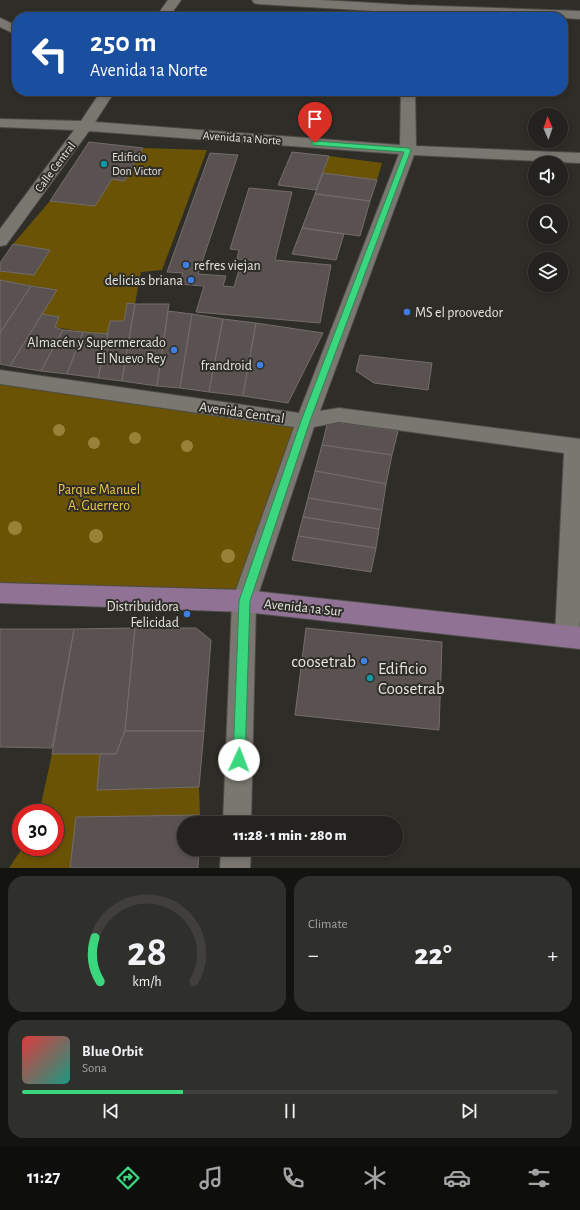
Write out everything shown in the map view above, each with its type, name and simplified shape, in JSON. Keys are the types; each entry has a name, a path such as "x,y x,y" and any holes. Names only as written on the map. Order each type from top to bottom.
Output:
{"main road":[{"name":"Avenida 1a Sur","path":"0,593 244,601 573,637"}],"street":[{"path":"166,12 175,0"},
{"path":"258,0 408,9 494,12"},
{"path":"568,15 580,15"},
{"path":"0,22 12,28"},
{"name":"Calle Central","path":"0,241 85,126 105,96"},
{"path":"237,816 244,601 306,421 408,150 408,96"},
{"name":"Avenida 1a Norte","path":"0,123 85,126 408,150 580,158"},
{"name":"Avenida Central","path":"0,377 306,421 339,416 577,446"},
{"path":"573,637 577,446"},
{"path":"235,868 236,856"}],"green space":[{"path":"143,148 207,150 162,270 141,272 135,304 127,304 124,321 110,321 108,334 83,332 55,327 59,317 42,314 56,290 0,280 0,271 34,275 50,250 13,244 50,201 95,206 112,179 124,181"},
{"path":"329,156 382,163 377,180 323,173"},
{"name":"Parque Manuel A. Guerrero","path":"0,380 306,421 244,601 0,593"},
{"path":"52,754 100,754 97,790 199,787 200,815 77,817 70,868 9,868 17,856 64,856 64,804 41,804"}],"building":[{"name":"Edificio Don Victor","path":"89,142 143,148 124,181 112,179 95,206 50,201"},
{"path":"292,152 329,156 316,190 278,185"},
{"path":"210,153 238,155 198,274 226,276 223,286 234,287 239,270 248,271 251,260 237,259 239,250 230,249 249,188 292,192 275,260 331,265 320,323 196,312 204,286 179,284 183,273 167,272"},
{"path":"323,173 377,180 370,201 315,194"},
{"path":"315,194 370,201 360,236 302,228"},
{"path":"302,228 344,234 336,260 292,254"},
{"path":"13,244 50,250 34,275 0,271 0,263"},
{"path":"0,280 31,286 0,333"},
{"path":"31,286 57,290 10,366 0,364 0,333"},
{"path":"127,303 135,304 122,381 98,378 110,321 124,321"},
{"path":"135,304 169,304 157,386 122,381"},
{"name":"Almacén y Supermercado El Nuevo Rey","path":"168,311 192,314 180,388 157,386"},
{"path":"42,314 59,317 55,327 63,330 41,371 10,366"},
{"path":"192,314 223,319 209,392 180,388"},
{"path":"223,319 256,323 243,396 209,392"},
{"path":"256,323 323,333 288,403 243,396"},
{"path":"63,330 83,332 67,374 41,371"},
{"path":"83,332 108,334 98,378 67,374"},
{"path":"360,355 432,363 428,390 374,383 356,371"},
{"path":"328,421 398,431 392,455 322,445"},
{"path":"322,445 392,455 386,484 315,471"},
{"path":"315,471 386,484 382,510 308,498"},
{"path":"308,498 382,510 379,529 303,517"},
{"path":"303,517 379,529 376,548 298,536"},
{"path":"298,536 376,548 371,572 292,560"},
{"path":"135,628 125,731 116,754 52,754 74,629"},
{"path":"135,628 196,628 211,640 204,731 125,731"},
{"name":"Edificio Coosetrab","path":"306,628 442,642 439,730 295,715"},
{"path":"0,629 74,629 52,748 0,747"},
{"path":"125,731 204,731 199,787 97,790 100,754 116,754"},
{"path":"200,815 177,816 177,856 199,856 198,868 70,868 76,817"}],"place":[{"name":"Edificio Don Victor","path":"104,164"},
{"name":"refres viejan","path":"186,265"},
{"name":"delicias briana","path":"191,280"},
{"name":"MS el proovedor","path":"407,312"},
{"name":"Almacén y Supermercado El Nuevo Rey","path":"174,350"},
{"name":"frandroid","path":"260,365"},
{"name":"Distribuidora Felicidad","path":"187,614"},
{"name":"coosetrab","path":"364,661"},
{"name":"Edificio Coosetrab","path":"370,678"}],"route":[{"path":"239,760 244,601 306,421 408,150 315,143"}]}
